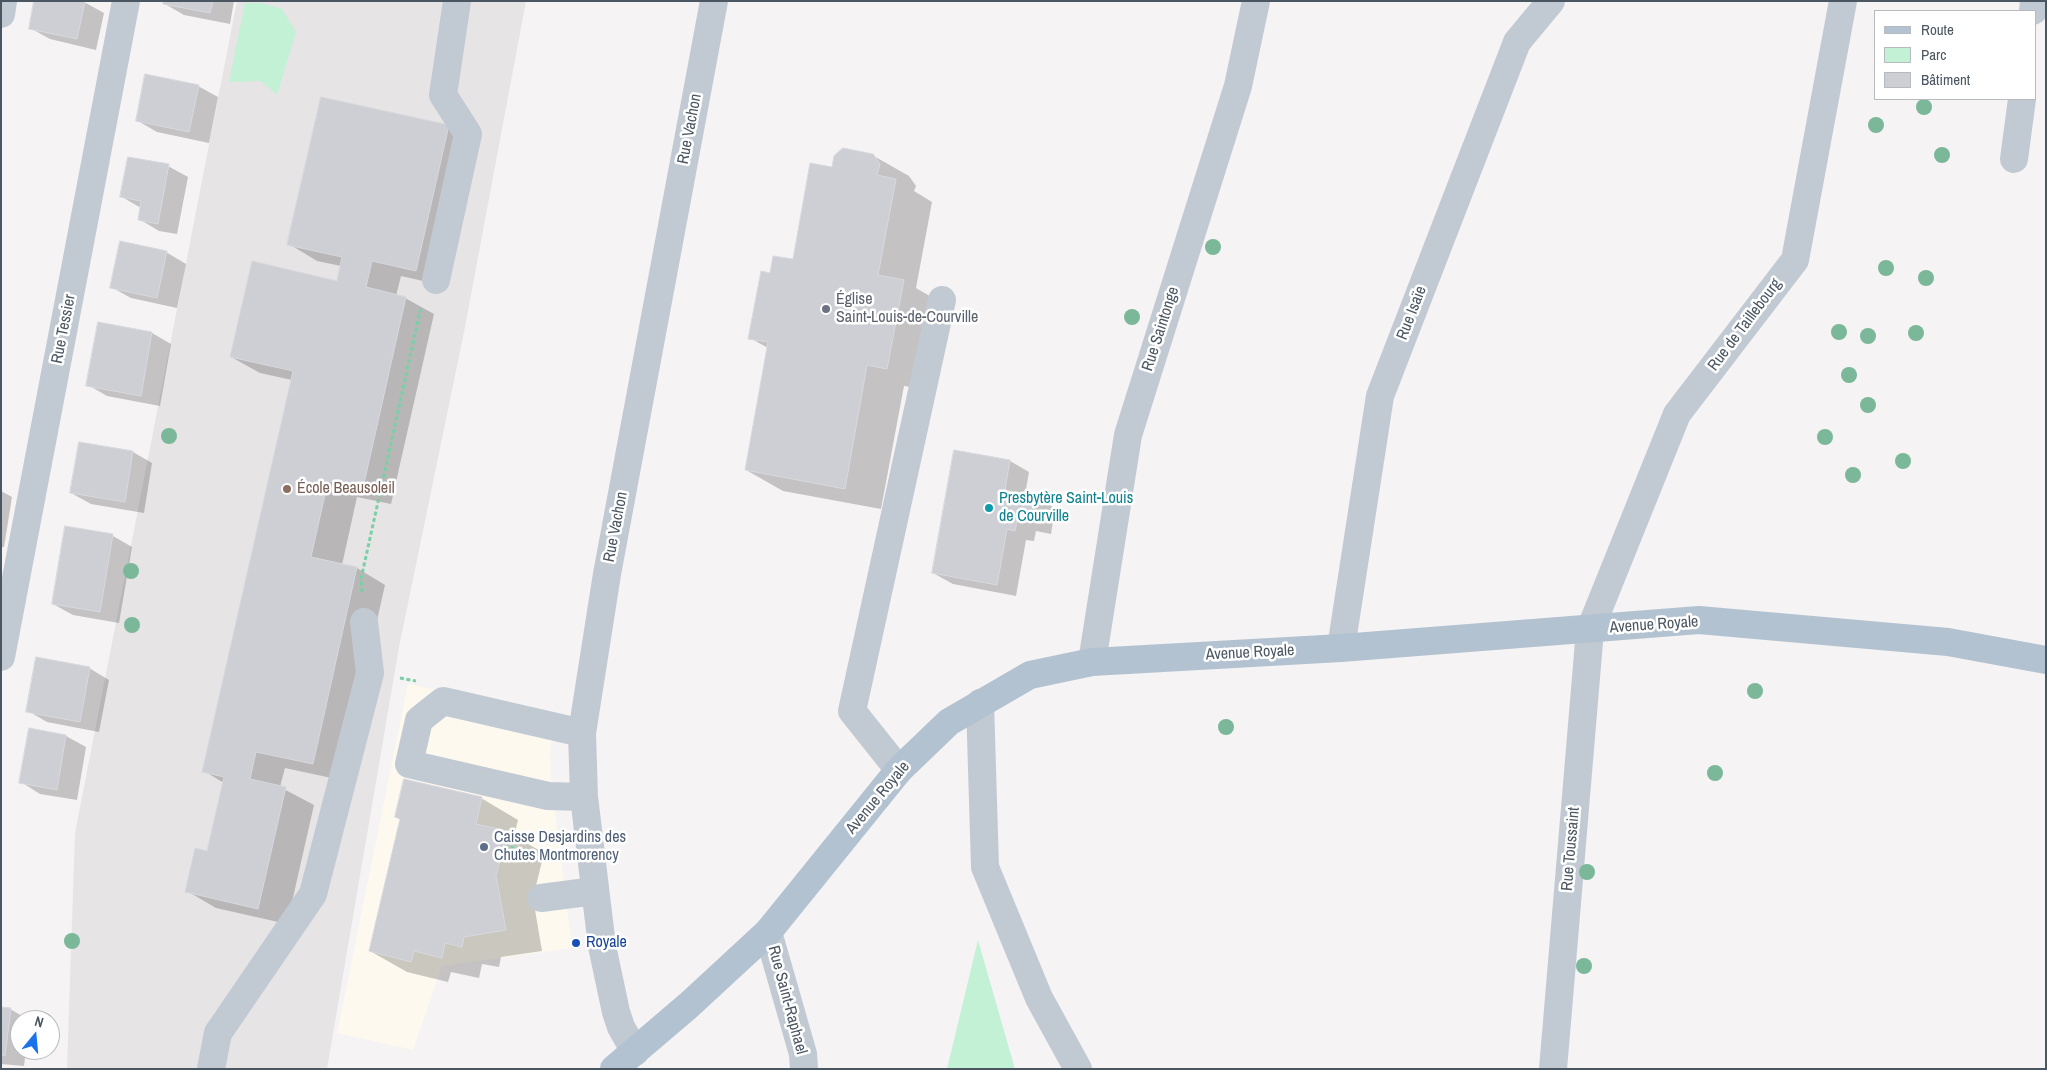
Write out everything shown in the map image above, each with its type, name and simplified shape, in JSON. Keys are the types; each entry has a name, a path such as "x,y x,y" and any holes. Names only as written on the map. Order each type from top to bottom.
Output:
{"main road":[{"name":"Avenue Royale","path":"625,1060 768,932 898,770 949,722 1030,675 1092,662 1341,648 1699,620 1948,642 2046,660"}],"street":[{"path":"1,14 4,1"},
{"name":"Rue Tessier","path":"1,657 126,1"},
{"path":"436,280 468,134 444,95 457,1"},
{"name":"Rue Vachon","path":"625,1060 621,1027 602,946 594,891 584,797 582,733 607,574 714,1"},
{"name":"Rue Saintonge","path":"1092,662 1128,434 1238,86 1256,1"},
{"name":"Rue Isaïe","path":"1341,648 1380,396 1517,42 1551,1"},
{"name":"Rue de Taillebourg","path":"1590,630 1677,414 1795,260 1844,1"},
{"path":"2014,159 2022,100"},
{"path":"898,770 852,711 942,300"},
{"path":"211,1069 218,1033 313,894 370,673 364,622"},
{"name":"Rue Toussaint","path":"1553,1069 1590,630"},
{"path":"582,733 443,701 419,720 409,764 548,796 584,797"},
{"path":"980,703 985,867 1039,998 1078,1069"},
{"path":"541,898 594,891"},
{"name":"Rue Saint-Raphael","path":"768,932 803,1054 804,1069"}],"path":[{"path":"364,622 361,579 423,298 436,280"},
{"path":"504,846 542,853 562,851"}],"shaded area":[{"name":"École Beausoleil","path":"237,1 526,1 464,332 399,647 327,1069 67,1069 75,833"},
{"path":"408,684 554,715 550,754 551,778 572,948 442,966 413,1050 337,1033"}],"green space":[{"path":"245,3 261,3 282,9 296,32 277,95 261,81 229,82"},
{"path":"978,940 1015,1069 947,1069"}],"building":[{"path":"34,1 85,1 77,39 29,29"},
{"path":"164,1 213,1 210,13 163,4"},
{"path":"145,74 199,85 189,132 136,121"},
{"path":"321,97 449,125 416,271 372,261 366,287 406,297 363,488 328,481 311,557 357,567 313,764 256,752 250,779 286,787 258,909 185,892 195,848 207,851 224,777 202,772 293,371 230,357 252,261 337,281 342,257 287,245"},
{"name":"Église Saint-Louis-de-Courville","path":"843,148 873,154 880,164 877,175 896,179 878,275 904,280 887,369 867,365 845,489 745,470 768,342 748,339 761,271 770,273 773,256 793,259 810,163 832,167 834,156"},
{"path":"128,157 169,164 158,224 138,220 141,201 120,197"},
{"path":"120,241 167,251 157,298 110,288"},
{"path":"98,322 152,332 141,396 86,386"},
{"path":"79,442 133,451 125,502 70,493"},
{"name":"Presbytère Saint-Louis de Courville","path":"954,450 1010,460 1005,490 1036,496 1031,523 1017,521 1015,531 1007,529 997,585 932,573"},
{"path":"65,526 113,534 100,612 52,604"},
{"path":"36,657 90,667 80,722 26,712"},
{"path":"29,728 66,735 57,790 19,783"},
{"path":"404,779 482,797 476,824 507,831 496,876 506,930 464,937 462,947 445,943 442,958 414,951 411,962 369,951 400,819 395,817"},
{"path":"1,1007 11,1008 5,1056 1,1055"}],"place":[{"name":"Église Saint-Louis-de-Courville","path":"826,309"},
{"name":"École Beausoleil","path":"287,489"},
{"name":"Presbytère Saint-Louis de Courville","path":"989,508"},
{"name":"Caisse Desjardins des Chutes Montmorency","path":"484,847"},
{"name":"Royale","path":"576,943"}]}
